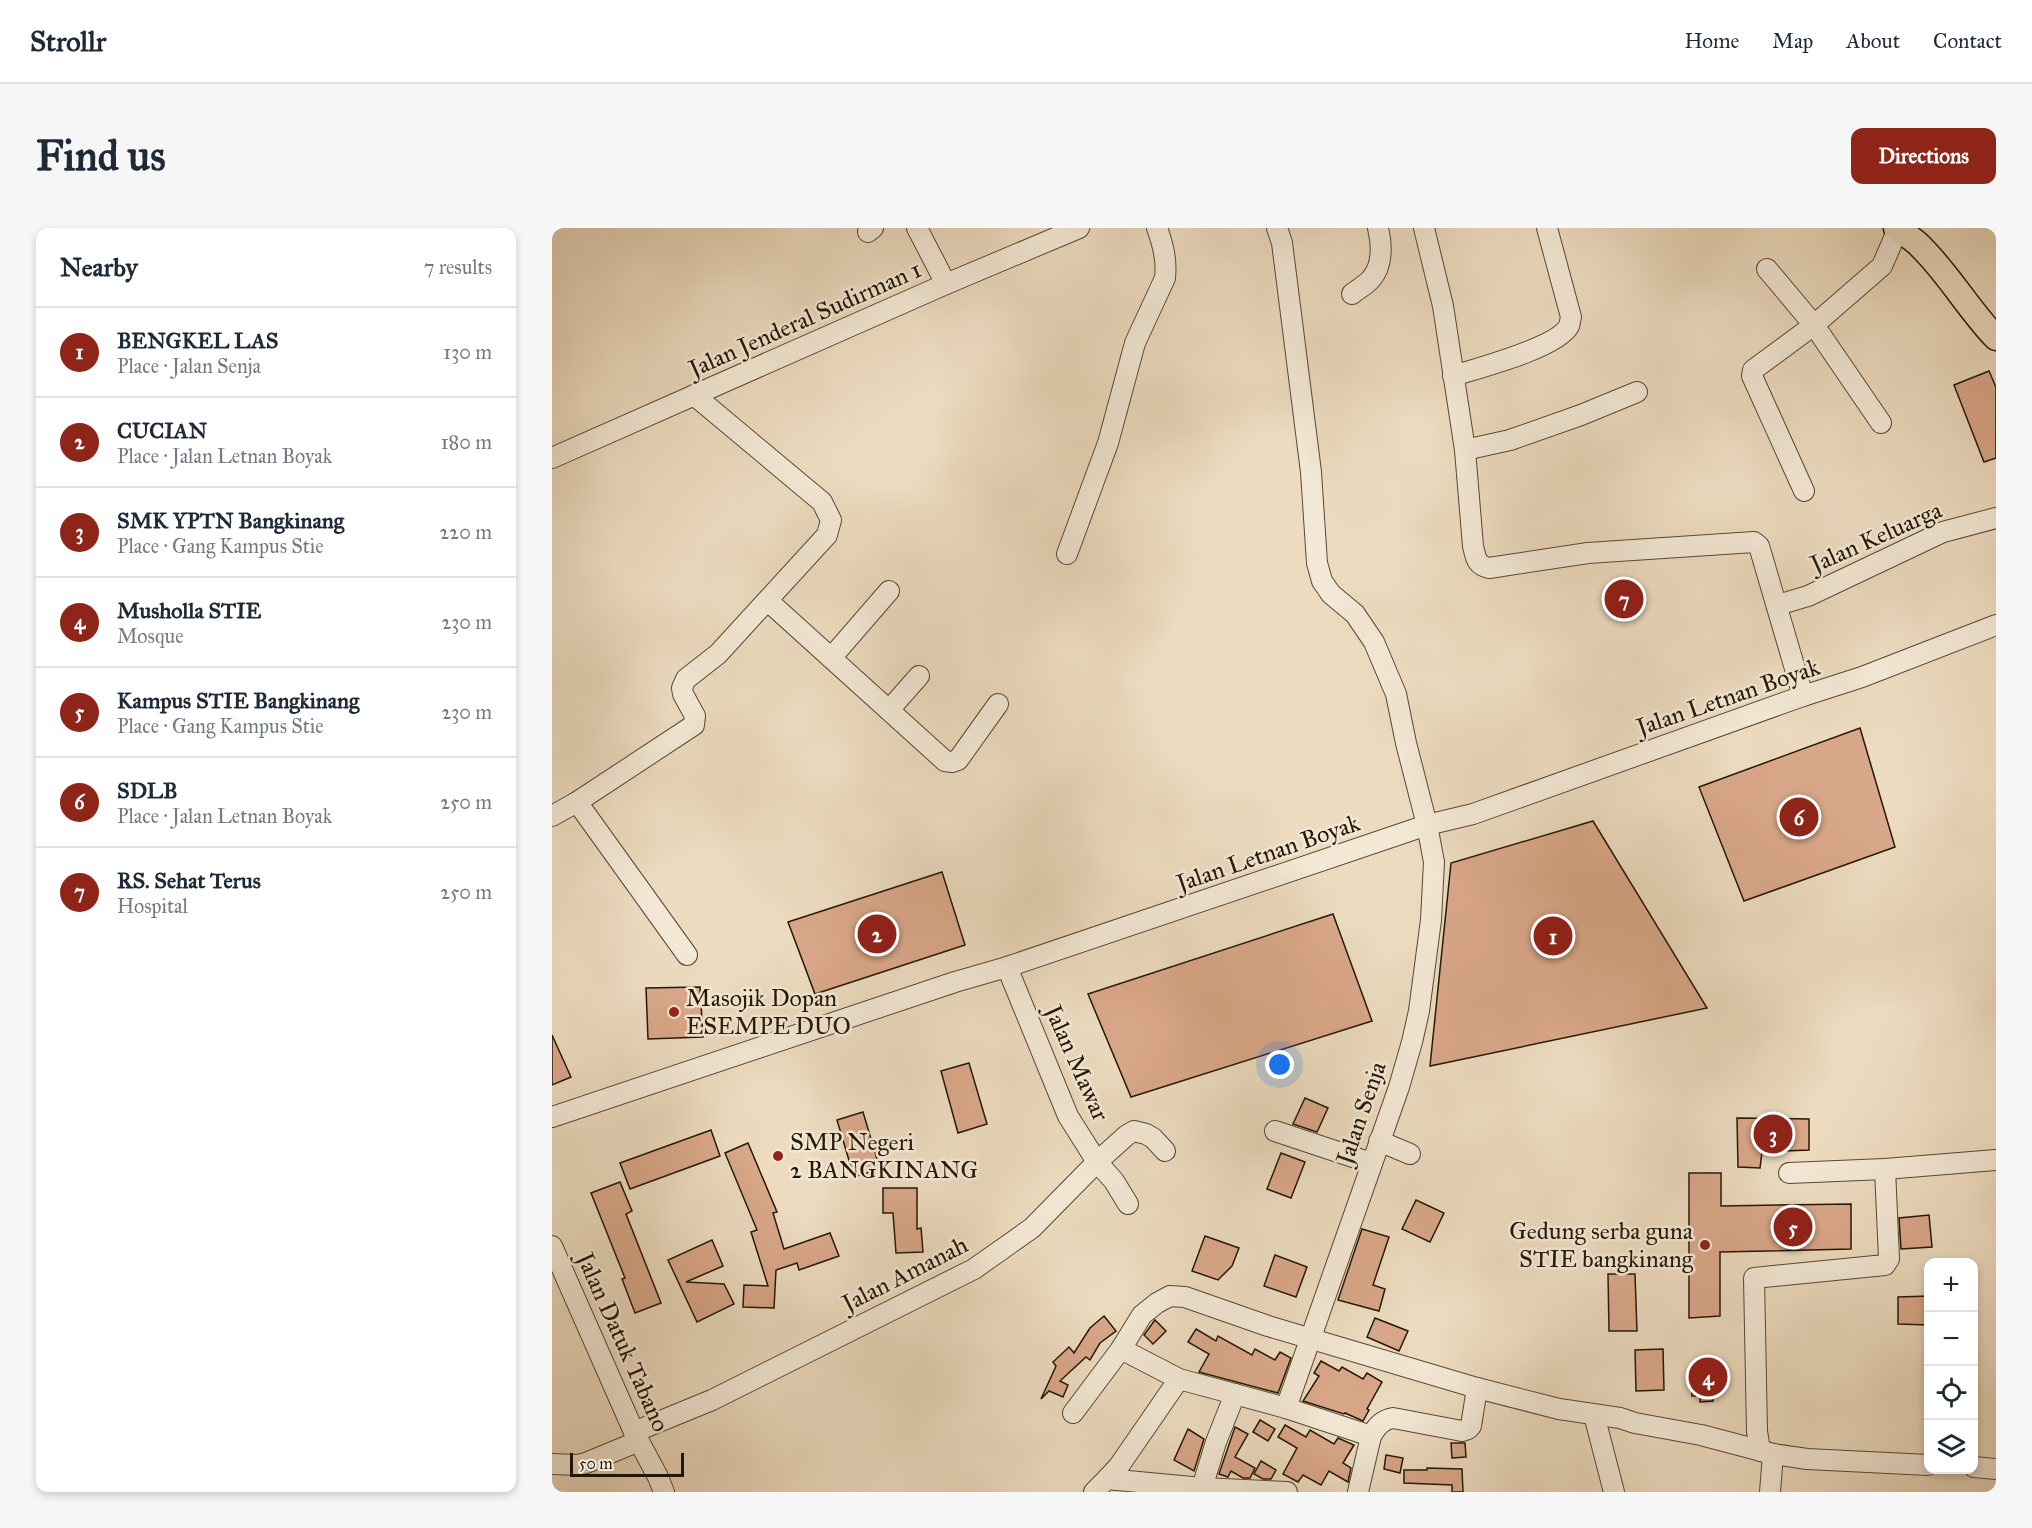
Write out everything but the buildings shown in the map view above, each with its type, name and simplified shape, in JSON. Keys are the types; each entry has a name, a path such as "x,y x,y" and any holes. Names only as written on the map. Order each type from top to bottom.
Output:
{"main road":[{"path":"1897,229 1921,246 1996,338"}],"street":[{"path":"917,228 946,284"},
{"name":"Jalan Jenderal Sudirman 1","path":"552,458 946,284 1079,228"},
{"path":"1067,554 1108,443 1136,343 1164,278 1166,267 1164,247 1157,228"},
{"name":"Jalan Senja","path":"1277,228 1282,243 1299,370 1311,472 1317,563 1322,581 1331,594 1365,627 1388,673 1396,694 1406,743 1428,825 1434,862 1434,892 1419,1011 1402,1076 1286,1408"},
{"path":"1352,294 1371,280 1376,271 1380,246 1378,228"},
{"path":"1424,228 1443,306 1466,450 1476,562 1482,567 1489,568 1588,553 1755,542 1759,546 1778,605 1803,696"},
{"path":"1453,376 1529,351 1557,338 1569,327 1571,317 1546,228"},
{"path":"1804,491 1752,376 1753,370 1814,325 1882,266 1897,229"},
{"path":"1767,269 1814,325 1881,423"},
{"path":"1466,450 1510,440 1637,392"},
{"path":"552,816 694,725 695,716 683,694 683,684 690,674 718,654 827,535 831,520 822,502 694,395"},
{"name":"Jalan Keluarga","path":"1778,605 1808,596 1943,532 1996,518"},
{"path":"831,658 889,591"},
{"path":"768,601 945,761 958,760 998,704"},
{"name":"Jalan Letnan Boyak","path":"552,1117 1428,825 1473,814 1862,677 1996,625"},
{"path":"889,710 919,676"},
{"path":"577,802 687,955"},
{"name":"Jalan Mawar","path":"1007,967 1068,1116 1097,1162 1114,1181 1128,1204"},
{"name":"Jalan Amanah","path":"552,1464 586,1463 974,1269 1032,1228 1119,1140 1134,1131 1153,1138 1164,1151"},
{"path":"1275,1131 1371,1163"},
{"path":"1379,1141 1410,1154"},
{"path":"1789,1173 1885,1169 1996,1160"},
{"path":"1770,1492 1766,1453 1757,1431 1755,1278 1885,1264 1889,1259 1885,1169"},
{"name":"Jalan Datuk Tabano","path":"552,1246 664,1492"},
{"path":"1073,1413 1121,1349 1142,1316 1157,1303 1170,1296 1185,1297 1268,1326 1477,1388 1559,1409 1620,1418 1635,1423 1701,1435 1766,1453 1807,1459 1924,1465"},
{"path":"1121,1349 1179,1379 1286,1408 1371,1436"},
{"path":"1100,1485 1119,1466 1179,1379"},
{"path":"1361,1492 1371,1436 1377,1426 1393,1418 1462,1431 1468,1430 1471,1426 1477,1388"},
{"path":"1202,1490 1235,1394"},
{"path":"1594,1415 1614,1492"},
{"path":"1978,1467 1996,1469"},
{"path":"1100,1485 1287,1492"}],"place":[{"name":"RS. Sehat Terus","path":"1624,599"},
{"name":"SDLB","path":"1799,817"},
{"name":"CUCIAN","path":"877,934"},
{"name":"BENGKEL LAS","path":"1553,936"},
{"name":"Masojik Dopan ESEMPE DUO","path":"674,1012"},
{"name":"SMK YPTN Bangkinang","path":"1773,1134"},
{"name":"SMP Negeri 2 BANGKINANG","path":"778,1156"},
{"name":"Kampus STIE Bangkinang","path":"1793,1227"},
{"name":"Gedung serba guna STIE bangkinang","path":"1705,1245"},
{"name":"Musholla STIE","path":"1708,1377"}]}
